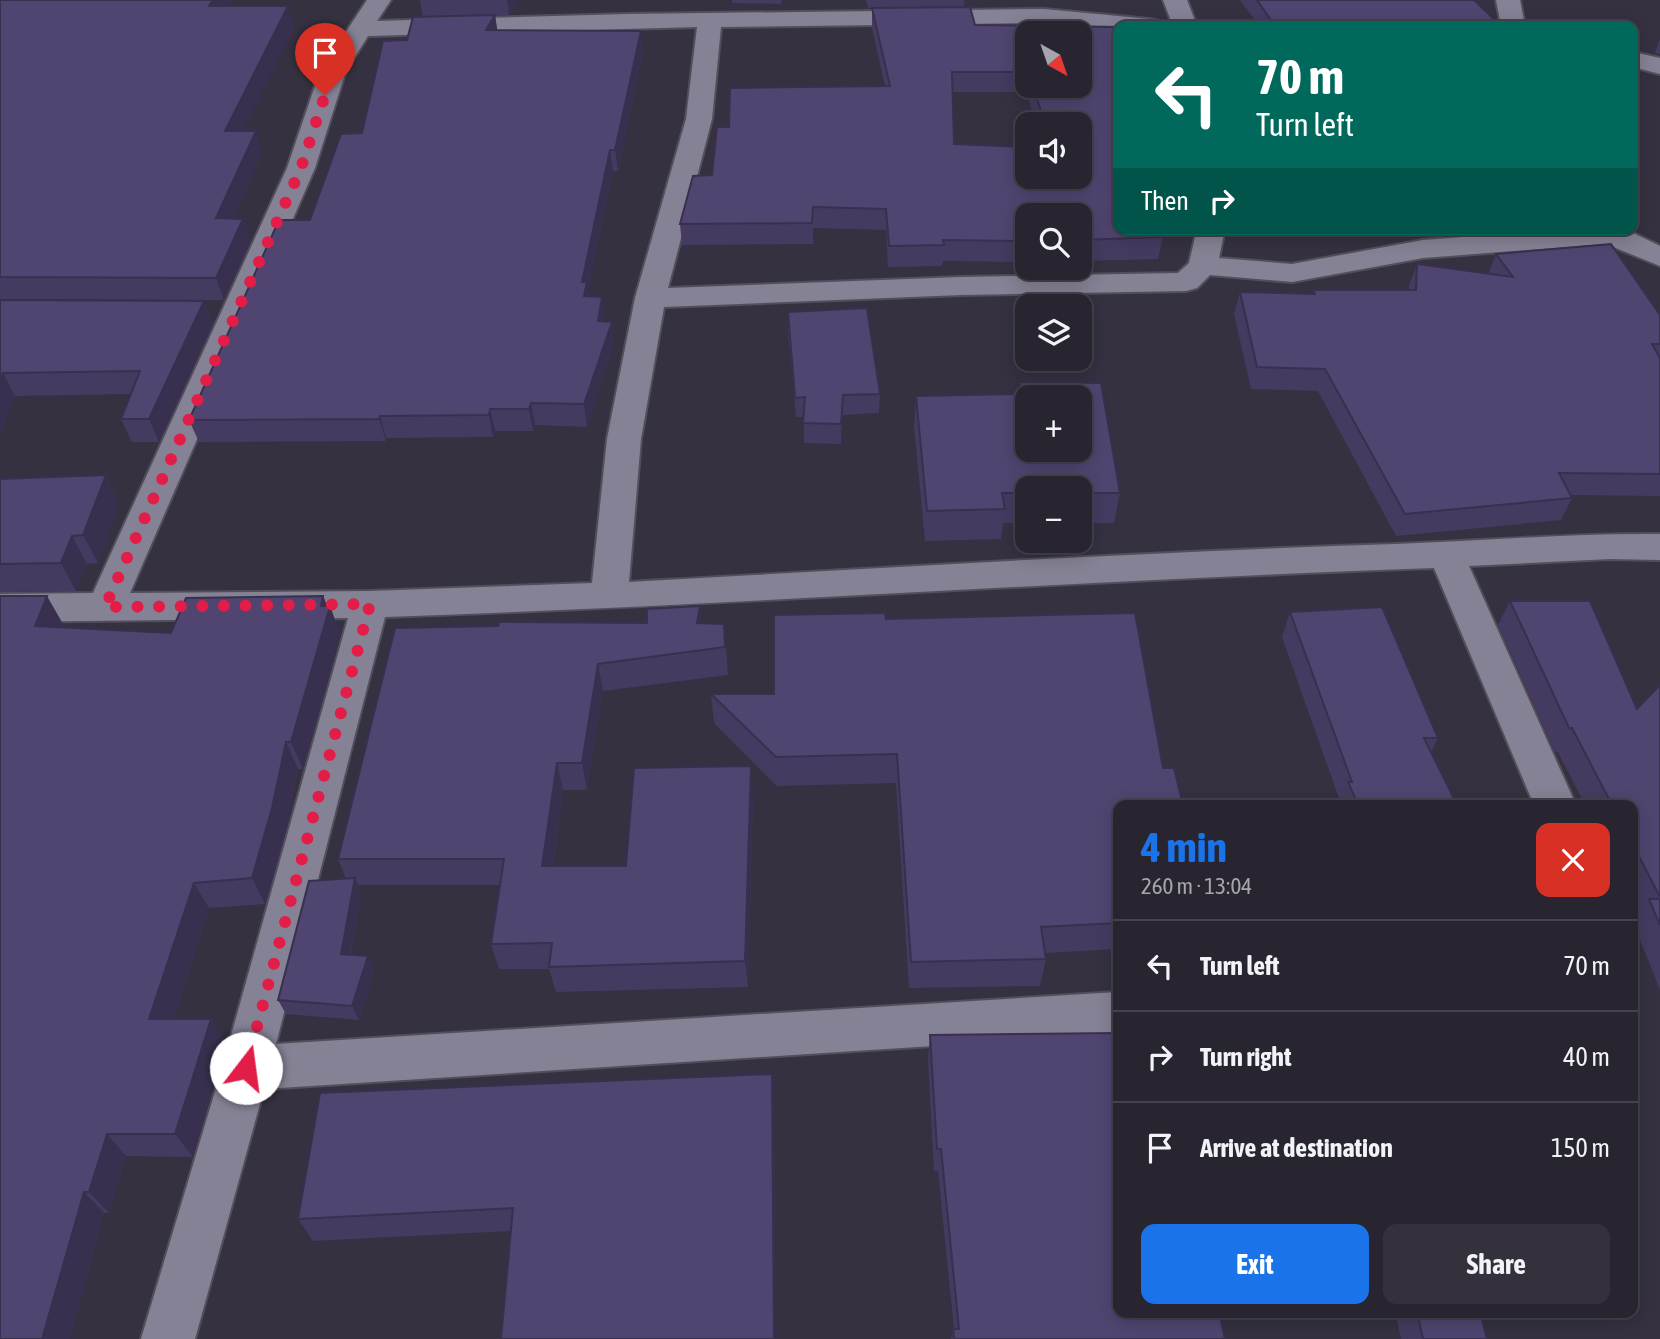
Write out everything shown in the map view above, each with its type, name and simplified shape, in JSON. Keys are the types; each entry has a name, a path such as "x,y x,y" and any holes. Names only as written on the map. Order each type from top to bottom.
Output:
{"street":[{"path":"105,607 222,312 301,168 333,71 379,0"},
{"path":"1175,0 1183,21"},
{"path":"1508,0 1512,21"},
{"path":"362,29 710,20 1044,16 1113,23"},
{"path":"609,596 624,439 650,298 699,119 710,20"},
{"path":"1638,61 1660,66"},
{"path":"650,298 961,286 1186,282 1203,266 1210,235"},
{"path":"1203,266 1292,273 1423,250 1580,235"},
{"path":"1617,235 1660,257"},
{"path":"0,608 370,604 609,596 1202,563 1446,555 1610,546 1660,547"},
{"path":"1446,555 1553,800"},
{"path":"168,1339 246,1068 370,604"},
{"path":"246,1068 1113,1013"}],"building":[{"path":"0,0 213,0 209,6 288,6 225,131 256,131 216,218 243,219 216,278 0,277"},
{"path":"1257,0 1474,0 1496,21 1272,21"},
{"path":"970,7 975,25 1015,26 1015,72 952,72 954,144 1015,147 1015,189 1092,189 1092,112 1041,112 1037,98 1092,98 1092,27 1113,27 1113,235 1163,237 1092,240 1092,203 1015,203 1015,241 943,240 944,245 889,246 886,209 813,207 812,223 680,224 693,176 712,175 717,127 729,127 730,88 890,86 872,8"},
{"path":"495,15 486,30 641,31 615,150 610,150 582,282 587,282 584,296 602,297 598,321 612,322 584,404 531,403 529,409 490,409 489,415 380,416 379,419 189,420 279,220 310,220 341,134 362,133 383,41 407,40 413,17"},
{"path":"1611,244 1660,315 1660,344 1652,344 1660,358 1660,474 1559,473 1572,498 1405,514 1325,369 1257,367 1240,292 1315,294 1313,290 1416,290 1417,264 1513,277 1496,254"},
{"path":"0,300 204,301 149,419 121,419 140,371 3,373 0,380"},
{"path":"867,308 880,394 843,395 841,424 803,423 805,397 795,398 788,312"},
{"path":"1020,382 1101,383 1120,493 1092,493 1092,476 1015,476 1015,493 1002,493 1005,509 927,511 916,396 1015,394 1015,462 1092,462 1092,385 1020,385"},
{"path":"106,475 83,535 72,536 61,563 0,564 0,479"},
{"path":"0,596 47,596 35,626 171,633 186,598 323,596 321,606 330,606 291,742 286,742 272,808 252,878 194,883 149,1019 211,1019 175,1134 107,1134 89,1192 84,1192 42,1339 0,1339"},
{"path":"1510,601 1590,601 1637,709 1660,685 1660,897 1638,855 1638,800 1609,800 1572,728 1569,728"},
{"path":"700,606 697,623 724,624 725,647 598,664 582,763 557,763 542,866 626,866 634,768 751,766 745,961 549,967 552,943 491,944 504,859 338,859 395,628 498,626 499,622 647,623 647,609"},
{"path":"1382,607 1438,738 1424,738 1455,800 1356,800 1348,782 1352,782 1290,612"},
{"path":"885,613 886,619 1135,613 1163,768 1174,768 1182,800 1113,800 1113,923 1041,927 1046,959 911,962 897,754 776,757 711,694 774,694 774,615"},
{"path":"355,878 341,954 368,956 352,1006 278,1000 309,881"},
{"path":"1649,899 1660,899 1660,925"},
{"path":"1113,1033 1113,1318 1220,1318 1225,1339 954,1339 953,1329 959,1329 941,1149 937,1149 930,1035"},
{"path":"772,1074 774,1339 501,1339 513,1208 298,1219 320,1093"},
{"path":"1418,1318 1482,1318 1487,1339 1423,1339"}],"route":[{"path":"246,1068 370,604 105,607 301,168 325,95"}]}
